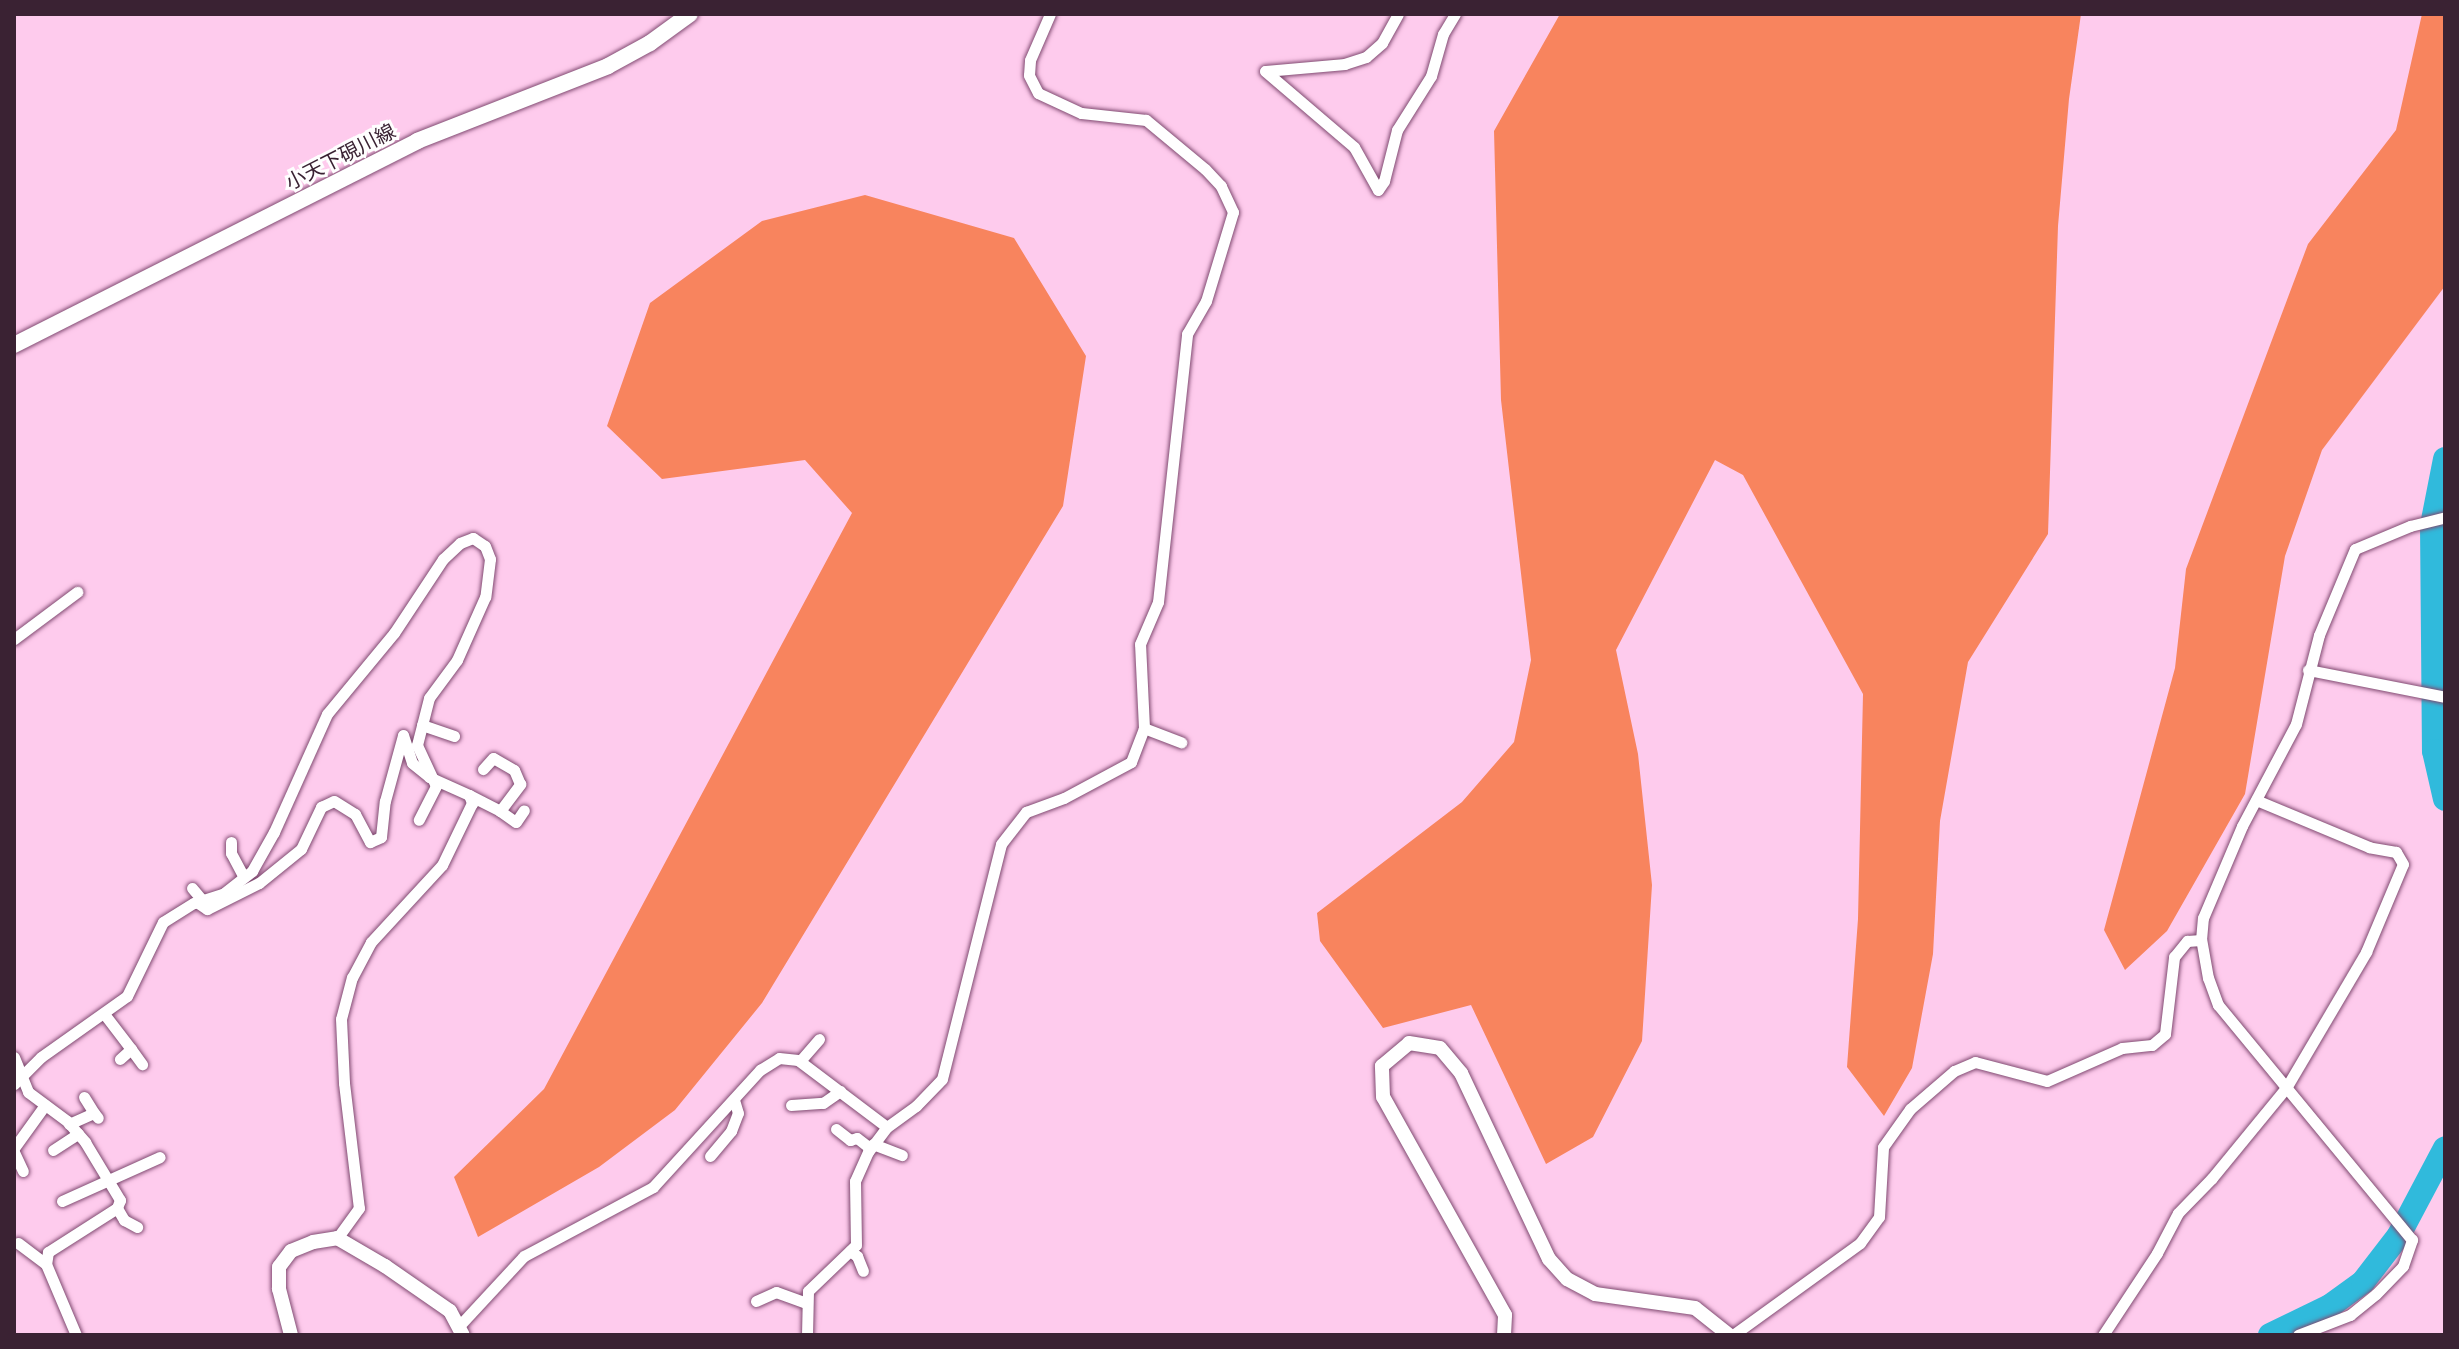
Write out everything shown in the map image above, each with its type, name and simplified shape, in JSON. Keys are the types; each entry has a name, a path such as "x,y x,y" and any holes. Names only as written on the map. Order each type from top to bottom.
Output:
{"main road":[{"name":"小天下硯川線","path":"14,345 417,141 608,66 650,43 690,14"}],"street":[{"path":"807,1335 808,1291 856,1245 855,1181 872,1146 887,1127 916,1106 942,1079 1001,844 1026,812 1064,798 1131,762 1144,728 1140,644 1158,602 1187,334 1206,301 1233,212 1221,186 1205,169 1146,120 1081,113 1038,93 1029,75 1030,60 1050,14"},
{"path":"1398,14 1382,43 1366,57 1345,64 1265,71 1354,147 1378,190 1384,181 1397,130 1431,76 1443,34 1455,14"},
{"path":"2298,1335 2350,1315 2376,1294 2403,1266 2412,1240 2218,1005 2208,978 2201,940 2203,918 2256,800 2296,724 2308,670 2332,598 2355,549 2410,526 2445,517"},
{"path":"17,1081 41,1057 105,1015 127,996 163,922 224,893 252,871 274,832 327,714 394,633 443,559 460,543 473,538 485,546 490,559 485,597 457,660 429,698 417,745 429,777 500,811 516,822 524,810"},
{"path":"14,639 77,592"},
{"path":"2308,670 2445,697"},
{"path":"422,725 454,736"},
{"path":"1144,728 1181,742"},
{"path":"192,888 207,909 259,883 301,849 321,807 334,801 355,814 370,842 381,837 385,801 403,735 412,763 436,786 419,820"},
{"path":"483,769 493,758 514,770 520,784 500,811"},
{"path":"337,1238 359,1208 344,1083 341,1019 352,977 371,942 442,865 472,803 469,795"},
{"path":"2103,1335 2157,1253 2178,1213 2212,1178 2286,1088 2366,952 2403,859 2396,852 2369,847 2256,800"},
{"path":"231,842 231,853 244,877"},
{"path":"1504,1335 1505,1315 1383,1097 1382,1066 1409,1043 1440,1048 1461,1073 1549,1259 1567,1279 1595,1294 1695,1308 1731,1335 1860,1243 1879,1217 1883,1147 1910,1109 1954,1071 1975,1062 2047,1081 2122,1048 2152,1045 2165,1034 2174,957 2187,941 2201,940"},
{"path":"105,1015 142,1064"},
{"path":"800,1061 819,1039"},
{"path":"120,1059 131,1049"},
{"path":"14,1057 17,1081 78,1134 120,1200 117,1208 48,1252 46,1264"},
{"path":"291,1335 279,1289 279,1267 291,1251 313,1242 337,1238 426,1293 450,1311 462,1330 524,1256 653,1187 760,1070 779,1058 800,1061 887,1127"},
{"path":"791,1105 823,1103 840,1091"},
{"path":"69,1124 96,1116 84,1097"},
{"path":"710,1156 731,1131 738,1113 734,1100"},
{"path":"23,1171 14,1150 45,1105"},
{"path":"836,1129 850,1140 857,1138 902,1155"},
{"path":"53,1150 78,1134"},
{"path":"62,1201 160,1157"},
{"path":"117,1208 124,1220 137,1227"},
{"path":"18,1243 46,1264 76,1335"},
{"path":"850,1251 857,1256 863,1271"},
{"path":"756,1301 776,1292 807,1303"}],"shaded area":[{"path":"1560,14 2081,14 2069,99 2058,226 2048,534 1968,662 1940,821 1933,954 1912,1068 1884,1116 1847,1067 1858,919 1863,694 1743,475 1715,460 1616,650 1638,754 1652,885 1642,1041 1593,1137 1546,1164 1471,1005 1383,1028 1320,941 1317,913 1462,802 1514,742 1531,660 1501,400 1494,131"},
{"path":"2422,14 2445,14 2445,286 2322,450 2285,556 2245,794 2167,931 2125,970 2104,930 2175,668 2186,569 2308,244 2396,130"},
{"path":"865,195 1014,238 1086,356 1063,506 762,1003 675,1110 599,1167 478,1237 454,1177 544,1089 852,513 805,460 662,479 607,426 650,303 762,221"}],"waterway":[{"path":"2445,459 2432,525 2434,751 2445,799"},
{"path":"2270,1335 2330,1306 2363,1282 2399,1235 2445,1148"}]}
